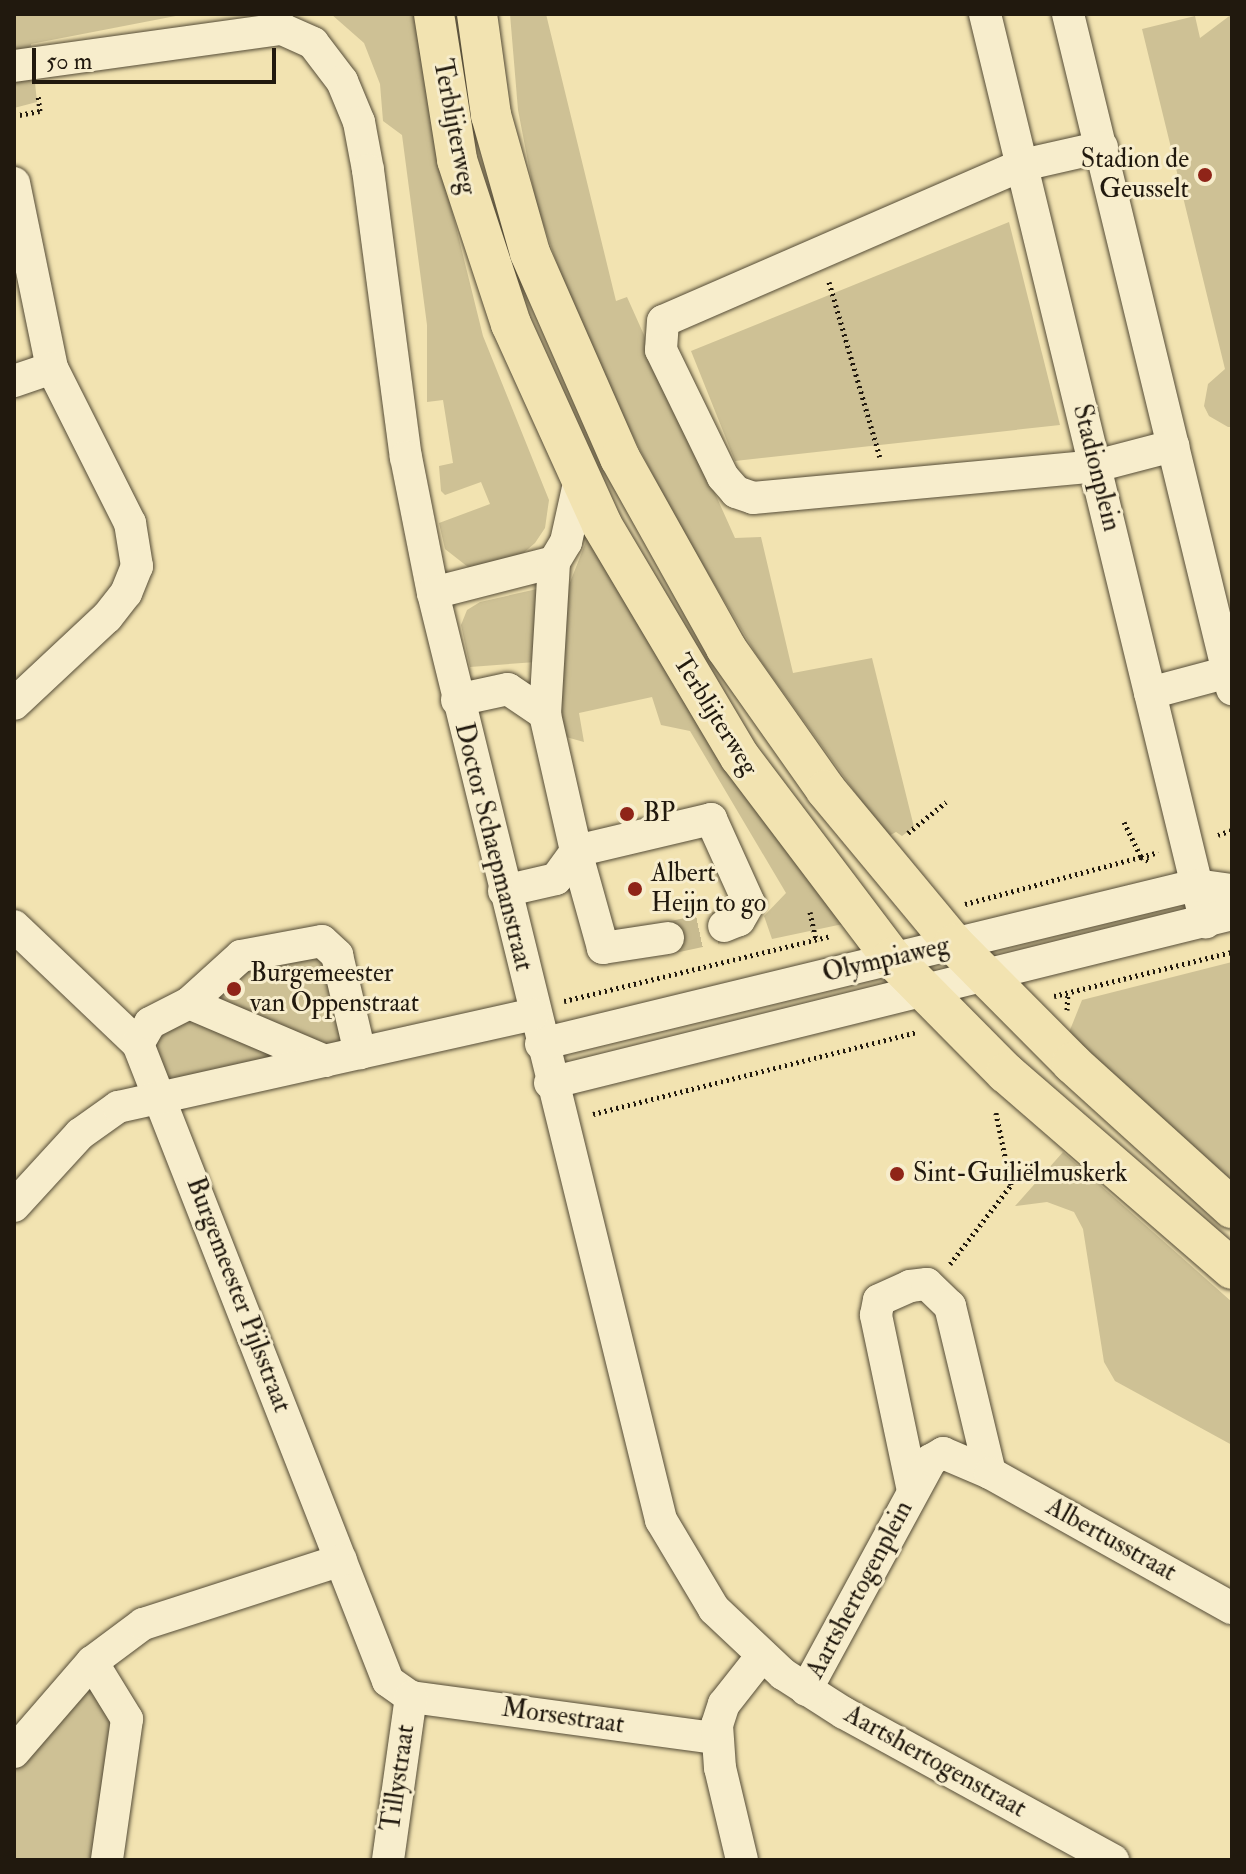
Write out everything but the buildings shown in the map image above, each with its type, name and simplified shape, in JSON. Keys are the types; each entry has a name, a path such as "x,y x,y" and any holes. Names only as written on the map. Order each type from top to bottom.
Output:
{"main road":[{"name":"Terblijterweg","path":"434,14 468,200 511,324 580,479 627,571 740,757 892,958 1064,1126 1232,1269"},
{"name":"Terblijterweg","path":"477,14 491,115 519,223 620,458 758,696 834,801 927,915 986,978 1232,1208"}],"street":[{"name":"Stadionplein","path":"985,14 1196,885 1219,919"},
{"path":"1078,16 1102,147 1231,678 1150,693"},
{"name":"Doctor Schaepmanstraat","path":"14,66 282,29 313,43 342,81 359,122 406,457 433,593 559,1123 661,1520 714,1609 761,1657"},
{"path":"1102,147 1022,165 663,321 661,350 723,477 736,492 753,498 1096,466 1173,446"},
{"path":"14,183 52,368 130,523 137,566 126,593 107,617 14,704"},
{"path":"14,381 52,368"},
{"path":"580,479 566,542 554,562 545,714 576,851 603,948 668,938"},
{"path":"433,593 554,562"},
{"path":"457,700 508,689 545,714"},
{"path":"504,891 556,879 576,851 711,819 749,903 739,920 724,926"},
{"name":"Olympiaweg","path":"535,1022 892,958 1196,885 1232,890"},
{"name":"Olympiaweg","path":"550,1083 927,994 1219,919"},
{"name":"Burgemeester Pijlsstraat","path":"14,926 138,1044 388,1681 411,1697"},
{"path":"138,1044 150,1023 189,1003 241,956 322,941 337,955 360,1053"},
{"path":"189,1003 325,1061"},
{"path":"14,1206 80,1134 118,1107 360,1053 535,1022"},
{"path":"932,1287 950,1306 990,1473"},
{"name":"Aartshertogenplein","path":"913,1491 876,1315 879,1300 894,1290 932,1287"},
{"name":"Aartshertogenplein","path":"806,1690 931,1460 943,1453 990,1473"},
{"name":"Albertusstraat","path":"990,1473 1232,1608"},
{"path":"14,1752 92,1662 143,1624 341,1560"},
{"path":"742,1860 716,1738 724,1704 761,1657"},
{"name":"Aartshertogenstraat","path":"761,1657 806,1690 1113,1860"},
{"path":"92,1662 127,1719 107,1860"},
{"name":"Morsestraat","path":"411,1697 716,1738"},
{"name":"Tillystraat","path":"388,1860 411,1697"}],"path":[{"path":"820,251 889,486"},
{"name":"Olympiaweg","path":"927,915 1141,857"},
{"name":"Olympiaweg","path":"535,1022 816,940"},
{"path":"1068,993 1232,952"},
{"path":"559,1123 915,1033"},
{"path":"932,1287 1011,1185 990,1102"}],"shaded area":[{"path":"14,14 186,14 31,44 37,102 14,108"},
{"path":"331,14 414,14 434,138 483,336 549,500 545,528 535,543 521,555 481,568 468,567 445,549 439,523 490,504 481,482 445,495 441,491 439,466 453,463 443,400 427,402 427,325 402,135 383,121 380,84 364,43"},
{"path":"510,14 546,14 616,301 627,297 735,538 761,537 793,673 872,658 914,827 902,836 896,832 887,837 756,654 675,518 616,403 576,318 536,203 518,110"},
{"name":"Stadion de Geusselt","path":"1232,14 1232,427 1228,427 1209,416 1204,406 1208,384 1225,369 1142,29 1195,16 1200,38"},
{"path":"1009,222 1060,425 735,461 691,351"},
{"path":"589,534 721,758 843,924 772,939 764,916 786,893 690,731 661,725 652,697 579,713 584,742 566,737 559,711 569,585"},
{"path":"537,589 536,662 470,667 461,625 467,610 480,602"},
{"path":"320,949 352,1047 165,1092 148,1046 247,963"},
{"path":"1232,962 1232,1189 1068,1035 1082,1000"},
{"path":"1063,1152 1232,1302 1232,1445 1115,1381 1104,1362 1083,1229 1074,1212 1047,1202 1015,1206"},
{"path":"91,1682 113,1719 94,1860 14,1860 14,1770"}],"tunnel":[{"path":"668,938 724,926"}],"place":[{"name":"Stadion de Geusselt","path":"1205,175"},
{"name":"BP","path":"627,814"},
{"name":"Albert Heijn to go","path":"635,889"},
{"name":"Burgemeester van Oppenstraat","path":"234,989"},
{"name":"Sint-Guiliëlmuskerk","path":"897,1174"}]}
